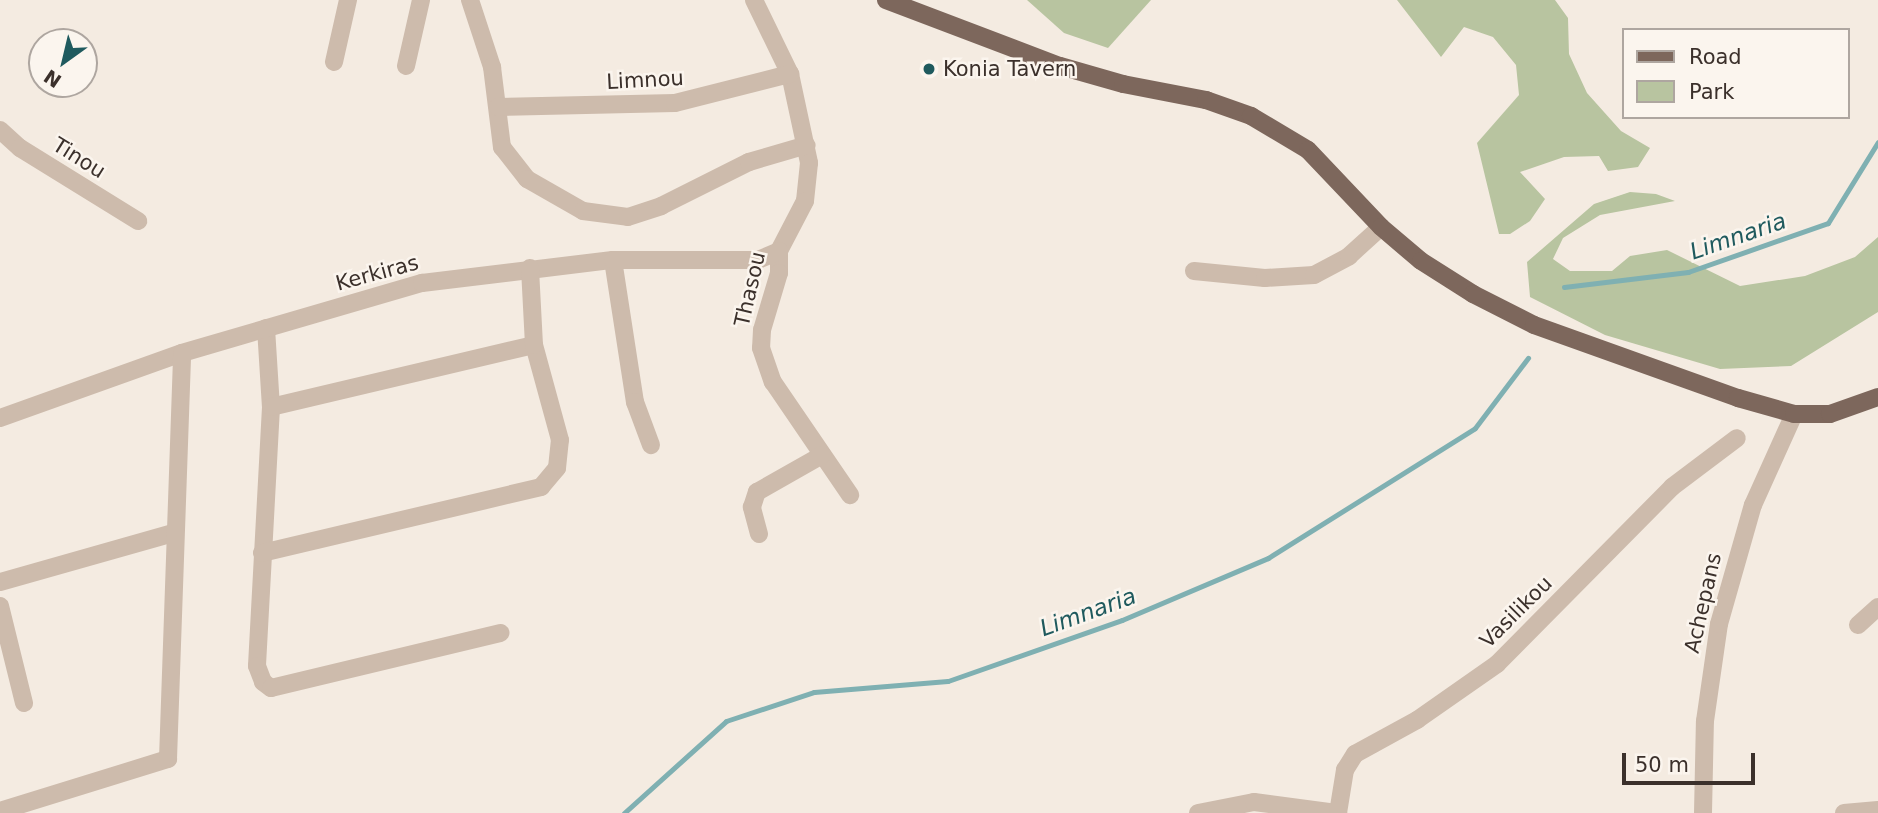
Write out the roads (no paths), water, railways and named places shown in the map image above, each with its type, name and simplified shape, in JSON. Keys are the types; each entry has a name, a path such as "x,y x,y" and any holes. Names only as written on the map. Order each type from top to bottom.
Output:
{"main road":[{"path":"886,0 1060,66 1124,84 1206,100 1251,116 1308,150 1381,227 1447,278 1534,325 1794,414 1829,414 1878,397"}],"street":[{"path":"334,62 348,0"},
{"path":"406,66 421,0"},
{"path":"470,0 492,67 498,107 496,125 502,147 527,179 576,208 612,217 661,206 749,162 807,145"},
{"name":"Thasou","path":"754,0 790,74 807,145 805,201 779,251 779,272 762,330 765,366 850,495"},
{"name":"Limnou","path":"498,107 675,103 790,74"},
{"name":"Tinou","path":"0,130 20,148 138,221"},
{"path":"1194,271 1265,278 1314,275 1349,256 1381,227"},
{"name":"Kerkiras","path":"0,418 182,353 422,283 613,260 758,260 779,251"},
{"path":"613,260 635,402 651,445"},
{"path":"262,553 541,487 557,468 560,440 534,345 530,268"},
{"path":"266,328 271,407 257,666 262,682 271,688 500,633"},
{"path":"271,407 534,345"},
{"path":"0,811 168,759 173,533 182,353"},
{"name":"Achepans","path":"1703,813 1704,721 1719,624 1753,505 1794,414"},
{"name":"Vasilikou","path":"1198,813 1254,802 1338,813 1345,770 1355,754 1417,720 1497,664 1672,487 1737,438"},
{"path":"759,534 752,507 757,492 822,455"},
{"path":"0,582 173,533"},
{"path":"0,606 24,703"},
{"path":"1858,625 1878,607"},
{"path":"1844,812 1878,810"}],"waterway":[{"name":"Limnaria","path":"1564,287 1688,272 1828,223 1878,142"},
{"name":"Limnaria","path":"624,813 726,721 814,692 948,681 1122,620 1268,558 1475,428 1528,358"}],"place":[{"name":"Konia Tavern","path":"929,69"}]}
